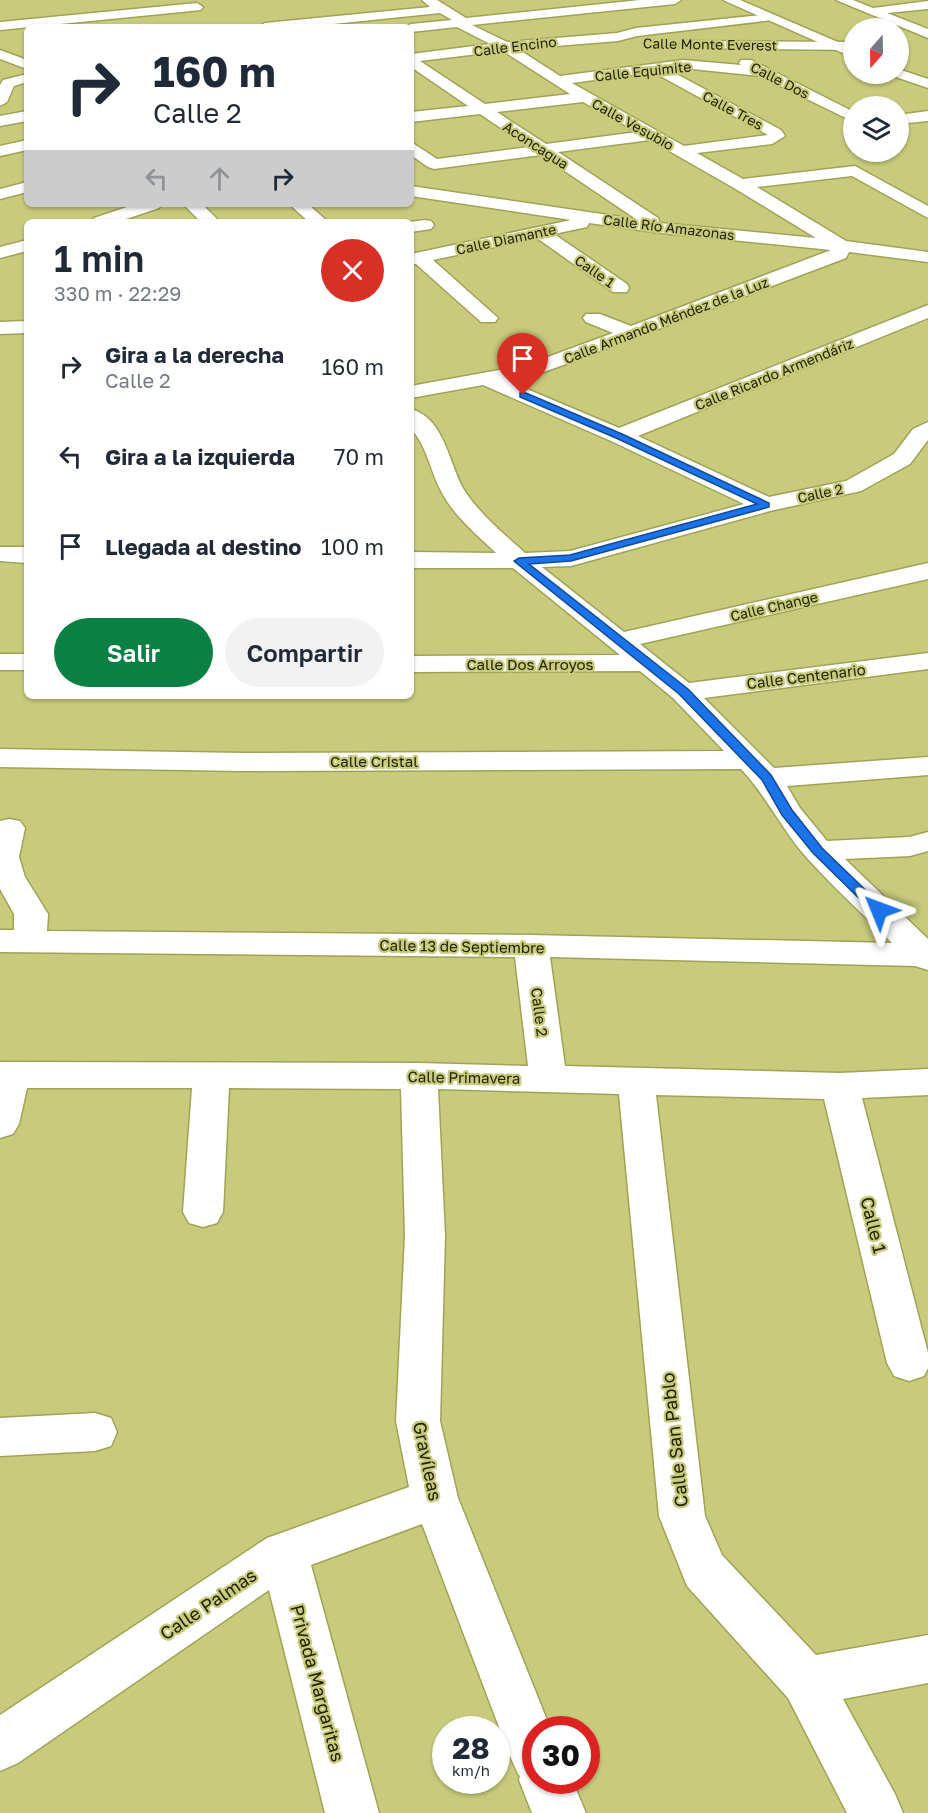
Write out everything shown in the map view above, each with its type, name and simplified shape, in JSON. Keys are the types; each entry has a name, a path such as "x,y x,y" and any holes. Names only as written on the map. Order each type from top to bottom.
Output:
{"street":[{"path":"124,0 150,24"},
{"name":"Calle Vesubio","path":"428,0 483,36 506,47 556,81 740,184 842,246"},
{"path":"575,0 591,9"},
{"path":"414,28 675,0"},
{"path":"729,0 765,18 843,50"},
{"path":"842,0 928,34"},
{"path":"870,11 928,5"},
{"path":"54,24 197,7"},
{"path":"323,24 465,7"},
{"path":"296,11 314,24"},
{"path":"619,40 636,32 765,18"},
{"path":"0,26 24,25"},
{"path":"909,40 928,34"},
{"name":"Calle Monte Everest","path":"567,40 619,40 653,44"},
{"name":"Calle Encino","path":"414,60 567,40"},
{"name":"Calle Monte Everest","path":"675,44 843,47"},
{"name":"Calle Dos","path":"706,45 843,112"},
{"path":"0,53 24,51"},
{"path":"0,53 24,64"},
{"name":"Aconcagua","path":"414,62 480,109 661,228"},
{"name":"Calle Equimite","path":"556,81 698,64 769,74 796,72"},
{"name":"Calle Tres","path":"655,68 776,133 777,136 772,139 680,151"},
{"path":"909,77 927,84"},
{"path":"0,102 8,82 24,79"},
{"path":"414,117 584,97"},
{"path":"909,119 928,116"},
{"path":"0,121 24,117"},
{"path":"414,149 434,164 653,135"},
{"path":"0,151 24,146"},
{"path":"740,184 855,171 928,213"},
{"path":"0,194 24,189"},
{"name":"Calle Río Amazonas","path":"414,191 661,228 928,257"},
{"path":"109,219 144,207"},
{"path":"195,207 208,219"},
{"path":"302,207 316,219"},
{"name":"Calle Diamante","path":"415,258 600,219"},
{"name":"Calle 1","path":"540,232 620,288"},
{"path":"0,253 24,246"},
{"name":"Calle Armando Méndez de la Luz","path":"414,391 531,370 840,254 842,246"},
{"path":"908,254 928,248"},
{"path":"415,258 488,318"},
{"name":"Calle Ricardo Armendáriz","path":"619,436 928,311"},
{"path":"593,318 632,333"},
{"path":"0,328 24,327"},
{"path":"484,378 619,436 766,505"},
{"path":"414,419 431,437 453,492 474,519 519,561 683,692 758,769 787,812 818,850 926,957"},
{"name":"Calle 2","path":"414,560 519,561 571,558 766,505 853,486 902,459 921,434 928,429"},
{"path":"0,554 24,555"},
{"name":"Calle Change","path":"620,641 928,571"},
{"name":"Calle Centenario","path":"683,692 928,661"},
{"path":"0,662 24,662"},
{"name":"Calle Dos Arroyos","path":"414,664 649,663"},
{"name":"Calle Cristal","path":"0,758 758,769 928,766"},
{"path":"9,828 3,856 9,877 31,914 15,941"},
{"path":"818,850 910,846 928,841"},
{"name":"Calle 13 de Septiembre","path":"15,941 531,946 926,957"},
{"name":"Calle 2","path":"531,946 548,1078"},
{"path":"0,1124 6,1075"},
{"name":"Calle Primavera","path":"6,1075 419,1076 840,1086 928,1082"},
{"path":"203,1212 211,1075"},
{"name":"Gravíleas","path":"419,1076 425,1236 418,1421 435,1498 522,1720"},
{"name":"Calle San Pablo","path":"636,1080 682,1516 704,1570 807,1681 876,1813"},
{"name":"Calle 1","path":"840,1086 909,1363"},
{"path":"0,1437 95,1432"},
{"name":"Calle Palmas","path":"0,1746 284,1553 435,1498"},
{"name":"Privada Margaritas","path":"284,1553 352,1813"},
{"path":"807,1681 928,1659"},
{"path":"551,1794 559,1813"}],"route":[{"path":"523,395 619,436 766,505 571,558 519,561 683,692 767,778 787,812 818,850 879,910"}]}
